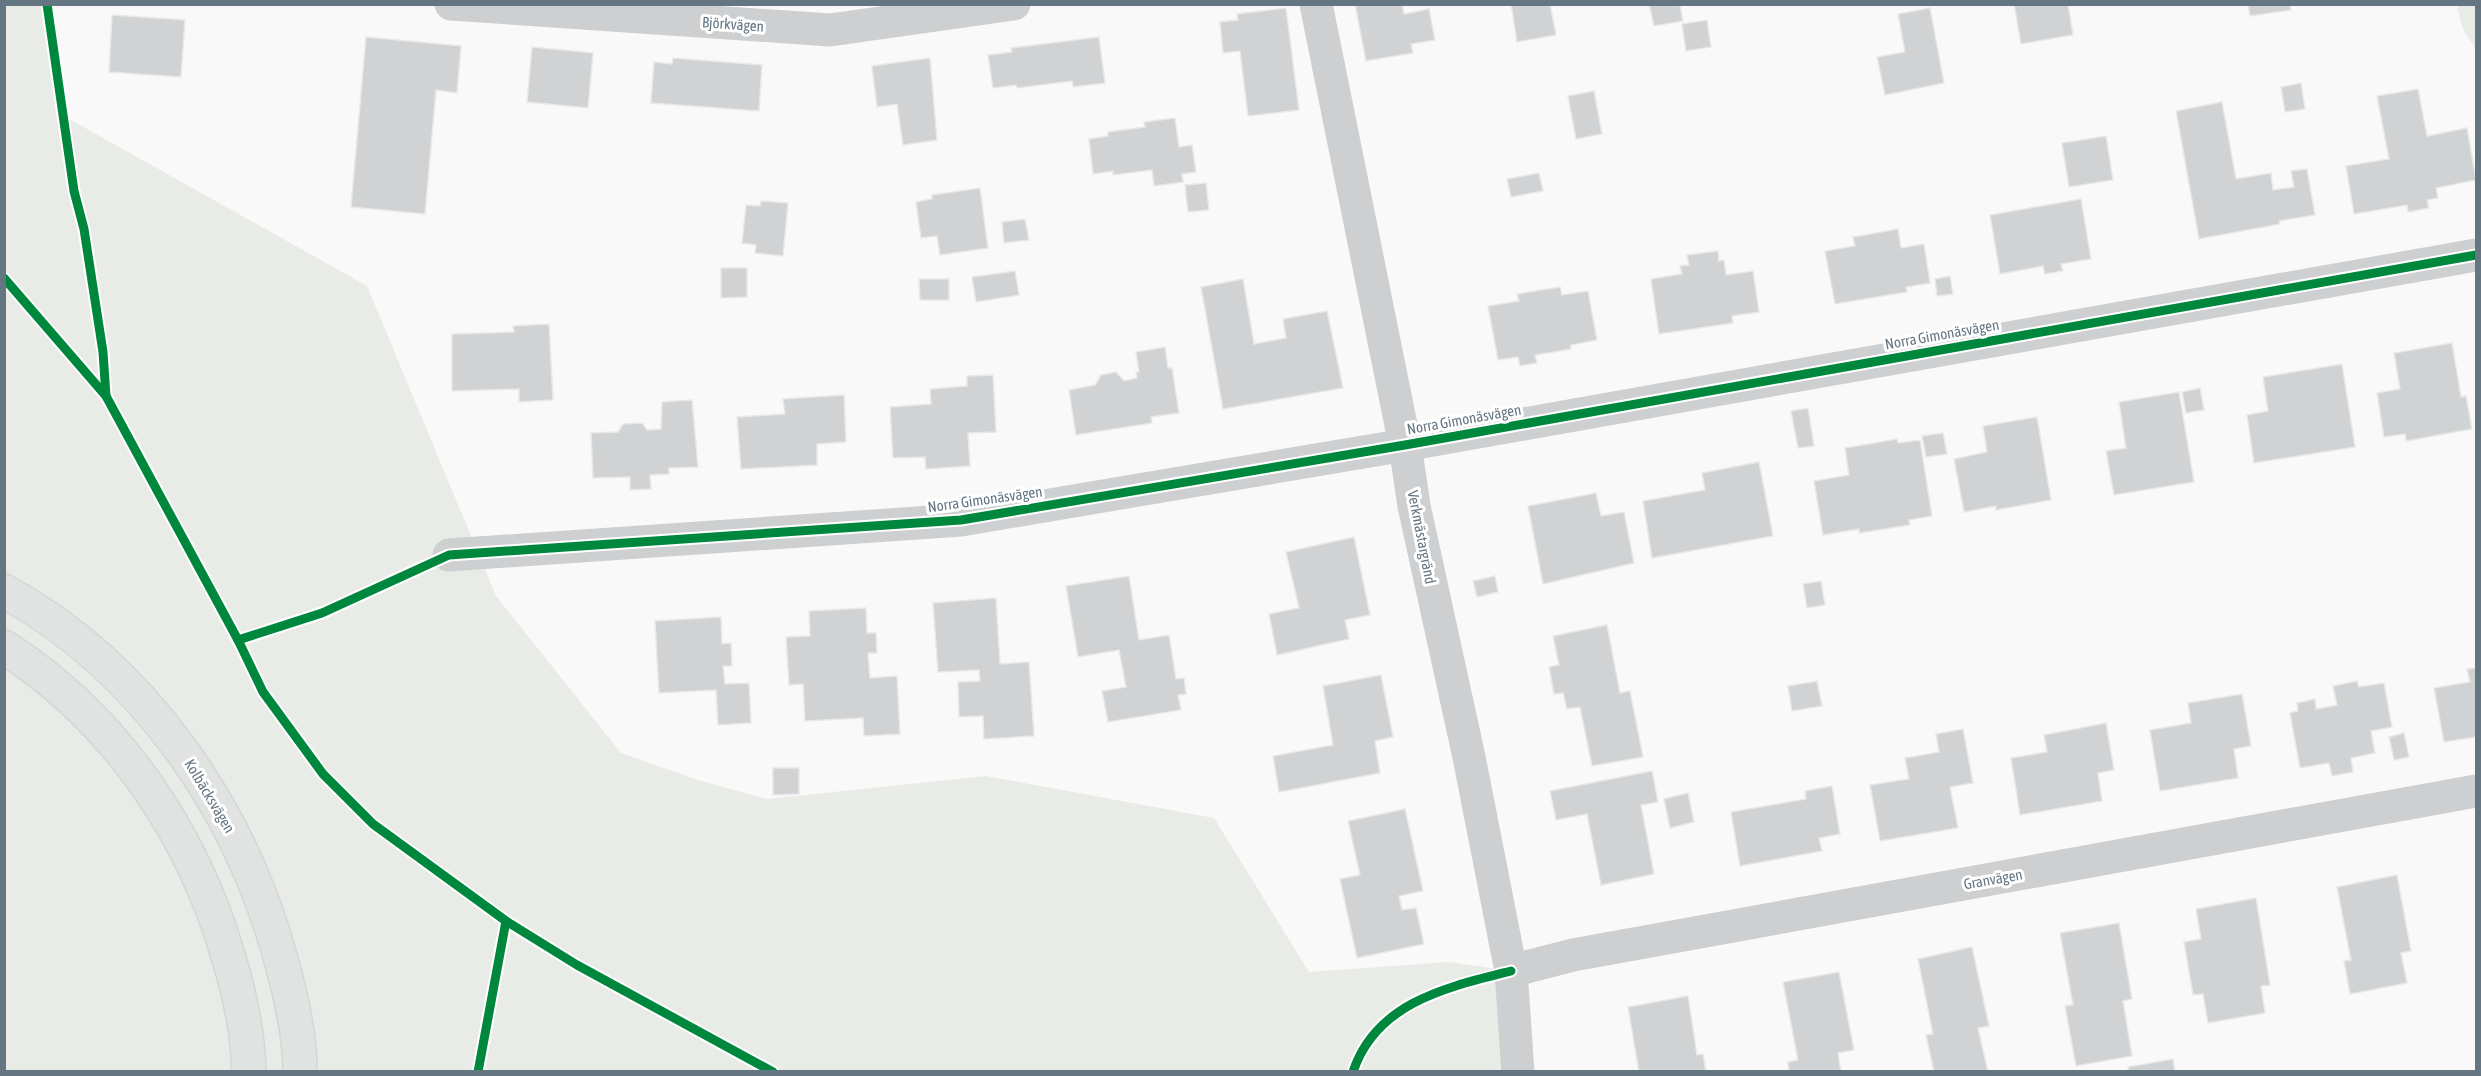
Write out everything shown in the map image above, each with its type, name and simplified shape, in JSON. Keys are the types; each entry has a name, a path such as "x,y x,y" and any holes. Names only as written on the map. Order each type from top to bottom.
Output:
{"main road":[{"name":"Kolbäcksvägen","path":"4,591 45,616 107,668 160,723 207,788 245,858 265,906 288,987 300,1071"},
{"path":"4,647 40,674 99,728 143,779 187,849 214,910 238,989 249,1071"}],"street":[{"name":"Björkvägen","path":"451,4 830,30 1014,4"},
{"name":"Verkmästargränd","path":"1316,4 1405,445 1414,506 1469,757 1511,971 1518,1071"},
{"name":"Norra Gimonäsvägen","path":"449,555 961,520 1405,445 2476,255"},
{"name":"Granvägen","path":"1511,971 1573,955 2476,790"}],"shaded area":[{"path":"5,4 47,5 64,116 367,286 496,596 621,753 698,780 767,799 986,776 1214,818 1309,972 1449,962 1511,971 1518,1072 5,1072"},
{"path":"2457,5 2476,5 2476,50 2462,27"}],"building":[{"path":"1355,4 1402,4 1404,14 1429,9 1435,40 1411,44 1413,53 1366,61"},
{"path":"1511,4 1550,4 1556,35 1517,42"},
{"path":"1649,4 1680,4 1683,21 1654,26"},
{"path":"2014,4 2068,4 2073,35 2021,44"},
{"path":"2248,4 2290,4 2291,10 2250,16"},
{"path":"1286,8 1299,110 1248,116 1240,51 1223,53 1220,22 1238,20 1237,14"},
{"path":"1930,8 1944,83 1885,95 1877,57 1905,52 1898,14"},
{"path":"112,15 185,20 181,77 109,72"},
{"path":"1707,20 1711,47 1686,51 1682,24"},
{"path":"366,37 461,46 457,93 436,90 425,214 351,207"},
{"path":"1099,37 1105,83 1073,87 1072,81 1017,88 1016,85 993,88 988,55 1012,52 1011,48"},
{"path":"532,47 593,53 588,108 527,102"},
{"path":"673,58 762,65 759,111 651,103 654,62 672,64"},
{"path":"930,58 937,140 903,145 897,104 877,107 872,66"},
{"path":"2301,83 2305,109 2285,112 2281,87"},
{"path":"2418,89 2427,136 2467,128 2476,180 2436,188 2438,198 2427,200 2429,208 2408,212 2407,205 2354,214 2346,166 2389,159 2377,96"},
{"path":"1594,91 1602,134 1576,139 1568,96"},
{"path":"2222,102 2236,179 2271,173 2273,190 2294,187 2291,171 2307,169 2315,215 2199,239 2176,111"},
{"path":"1175,118 1179,147 1192,145 1196,172 1182,174 1183,182 1154,186 1152,170 1113,175 1113,171 1093,174 1089,139 1108,136 1108,132 1145,127 1144,122"},
{"path":"2106,136 2113,180 2069,187 2062,143"},
{"path":"1539,173 1543,191 1511,197 1507,179"},
{"path":"1206,183 1209,210 1188,212 1185,185"},
{"path":"980,188 988,248 940,255 937,236 921,238 916,202 932,199 932,195"},
{"path":"2081,199 2091,259 2061,264 2063,271 2045,274 2043,266 2000,274 1990,215"},
{"path":"761,201 788,203 783,256 755,253 756,245 742,243 746,205 760,206"},
{"path":"1025,219 1029,240 1004,243 1002,222"},
{"path":"1898,229 1901,248 1924,244 1930,283 1906,287 1907,292 1835,304 1825,251 1855,246 1853,237"},
{"path":"1718,251 1719,261 1724,260 1726,275 1753,271 1759,312 1732,316 1733,323 1659,334 1651,279 1682,274 1680,266 1689,265 1687,255"},
{"path":"721,268 747,268 747,297 721,298"},
{"path":"1015,271 1019,295 976,302 972,277"},
{"path":"1950,276 1953,294 1937,296 1935,279"},
{"path":"919,279 949,279 949,300 920,300"},
{"path":"1243,279 1254,344 1286,338 1283,319 1327,311 1343,388 1223,409 1201,287"},
{"path":"1560,287 1562,295 1588,291 1597,340 1571,345 1571,349 1535,355 1537,363 1520,366 1518,357 1498,360 1488,306 1519,301 1517,294"},
{"path":"549,324 553,400 519,402 519,389 452,391 452,334 514,332 513,326"},
{"path":"2452,343 2461,397 2466,396 2472,429 2406,441 2405,434 2384,437 2377,393 2400,389 2394,353"},
{"path":"1165,347 1168,368 1172,368 1179,413 1151,417 1152,423 1076,435 1069,390 1095,385 1101,375 1116,372 1124,381 1137,378 1136,372 1139,372 1136,352"},
{"path":"2342,364 2355,447 2254,463 2247,415 2268,411 2263,377"},
{"path":"993,375 996,432 968,433 970,466 926,469 925,457 893,458 890,407 931,404 930,389 967,386 967,376"},
{"path":"2200,388 2204,410 2186,413 2182,392"},
{"path":"2179,392 2194,482 2114,495 2106,451 2126,448 2119,402"},
{"path":"844,395 846,442 817,444 817,465 741,469 737,417 785,414 783,399"},
{"path":"692,400 698,467 669,468 669,474 650,475 651,489 630,490 630,477 593,478 591,433 618,432 623,424 642,423 647,430 661,429 662,402"},
{"path":"1808,408 1814,446 1798,448 1791,411"},
{"path":"2037,417 2051,500 1996,510 1996,506 1964,512 1954,459 1987,452 1983,426"},
{"path":"1943,433 1947,454 1926,457 1922,436"},
{"path":"1897,439 1898,443 1920,440 1932,516 1909,520 1910,525 1859,533 1859,529 1823,535 1814,481 1849,475 1845,448"},
{"path":"1759,462 1773,536 1652,558 1643,501 1705,490 1702,473"},
{"path":"1596,493 1601,516 1624,512 1634,563 1543,584 1528,506"},
{"path":"1354,537 1370,615 1345,620 1349,639 1277,655 1269,614 1299,608 1286,552"},
{"path":"1129,576 1139,640 1169,635 1176,679 1184,678 1186,694 1178,695 1181,710 1108,722 1102,691 1126,687 1119,650 1078,657 1066,586"},
{"path":"1495,576 1498,592 1477,597 1473,581"},
{"path":"1821,581 1825,605 1807,608 1803,584"},
{"path":"996,598 1000,664 1029,662 1034,736 984,739 983,716 959,717 958,682 980,681 979,670 938,672 933,603"},
{"path":"866,608 867,633 876,633 877,653 868,653 870,678 897,676 900,734 864,736 863,718 805,721 803,684 789,685 786,637 810,636 809,611"},
{"path":"721,617 722,644 731,643 732,666 723,666 725,684 749,683 751,723 718,725 716,690 659,693 655,621"},
{"path":"1607,625 1620,693 1630,691 1643,757 1592,766 1580,707 1567,709 1563,693 1554,694 1549,667 1559,665 1553,636"},
{"path":"2476,668 2476,737 2444,742 2434,688 2470,682 2467,669"},
{"path":"1381,675 1393,737 1375,741 1380,773 1279,792 1273,756 1333,745 1323,686"},
{"path":"1817,681 1822,706 1792,711 1788,686"},
{"path":"2357,681 2359,687 2384,683 2392,727 2371,731 2375,753 2351,758 2353,772 2332,776 2329,763 2300,768 2290,713 2298,711 2297,703 2315,699 2316,709 2337,705 2333,686"},
{"path":"2242,694 2251,746 2234,749 2238,778 2160,791 2150,730 2191,723 2188,703"},
{"path":"2106,723 2114,770 2098,773 2102,801 2020,815 2011,758 2047,752 2044,735"},
{"path":"1963,729 1973,783 1950,787 1958,828 1880,841 1870,785 1909,779 1905,758 1939,752 1936,734"},
{"path":"2404,733 2409,757 2394,760 2389,737"},
{"path":"773,768 799,768 799,794 773,795"},
{"path":"1652,771 1658,802 1641,805 1654,874 1601,885 1587,814 1556,820 1550,791"},
{"path":"1832,786 1840,834 1819,838 1822,851 1740,866 1731,812 1806,799 1805,791"},
{"path":"1688,793 1694,822 1670,828 1664,799"},
{"path":"1405,809 1423,891 1399,896 1402,910 1416,908 1424,944 1357,958 1340,879 1360,875 1348,821"},
{"path":"2397,875 2411,951 2401,953 2407,983 2350,994 2344,961 2351,960 2337,887"},
{"path":"2256,898 2270,985 2261,986 2265,1013 2208,1023 2203,994 2193,995 2184,942 2201,939 2196,909"},
{"path":"2119,923 2132,999 2123,1001 2132,1056 2076,1066 2065,1006 2073,1005 2060,933"},
{"path":"1972,947 1989,1026 1978,1028 1988,1072 1934,1072 1926,1035 1933,1034 1918,959"},
{"path":"1839,972 1854,1050 1838,1053 1841,1072 1789,1072 1788,1062 1798,1060 1783,982"},
{"path":"1688,996 1697,1055 1703,1054 1706,1072 1639,1072 1628,1007"},
{"path":"2173,1059 2175,1072 2129,1072 2128,1067"}],"cycle path":[{"path":"47,4 74,191 84,229 103,352 106,396"},
{"path":"238,640 322,613 449,555 961,520 1405,445 2476,255"},
{"path":"4,278 106,396 238,640 263,692 323,774 373,824 506,921 577,965 773,1072"},
{"path":"478,1072 506,921"},
{"path":"1353,1072 1364,1048 1379,1029 1396,1014 1417,1001 1439,992 1511,971"}]}
